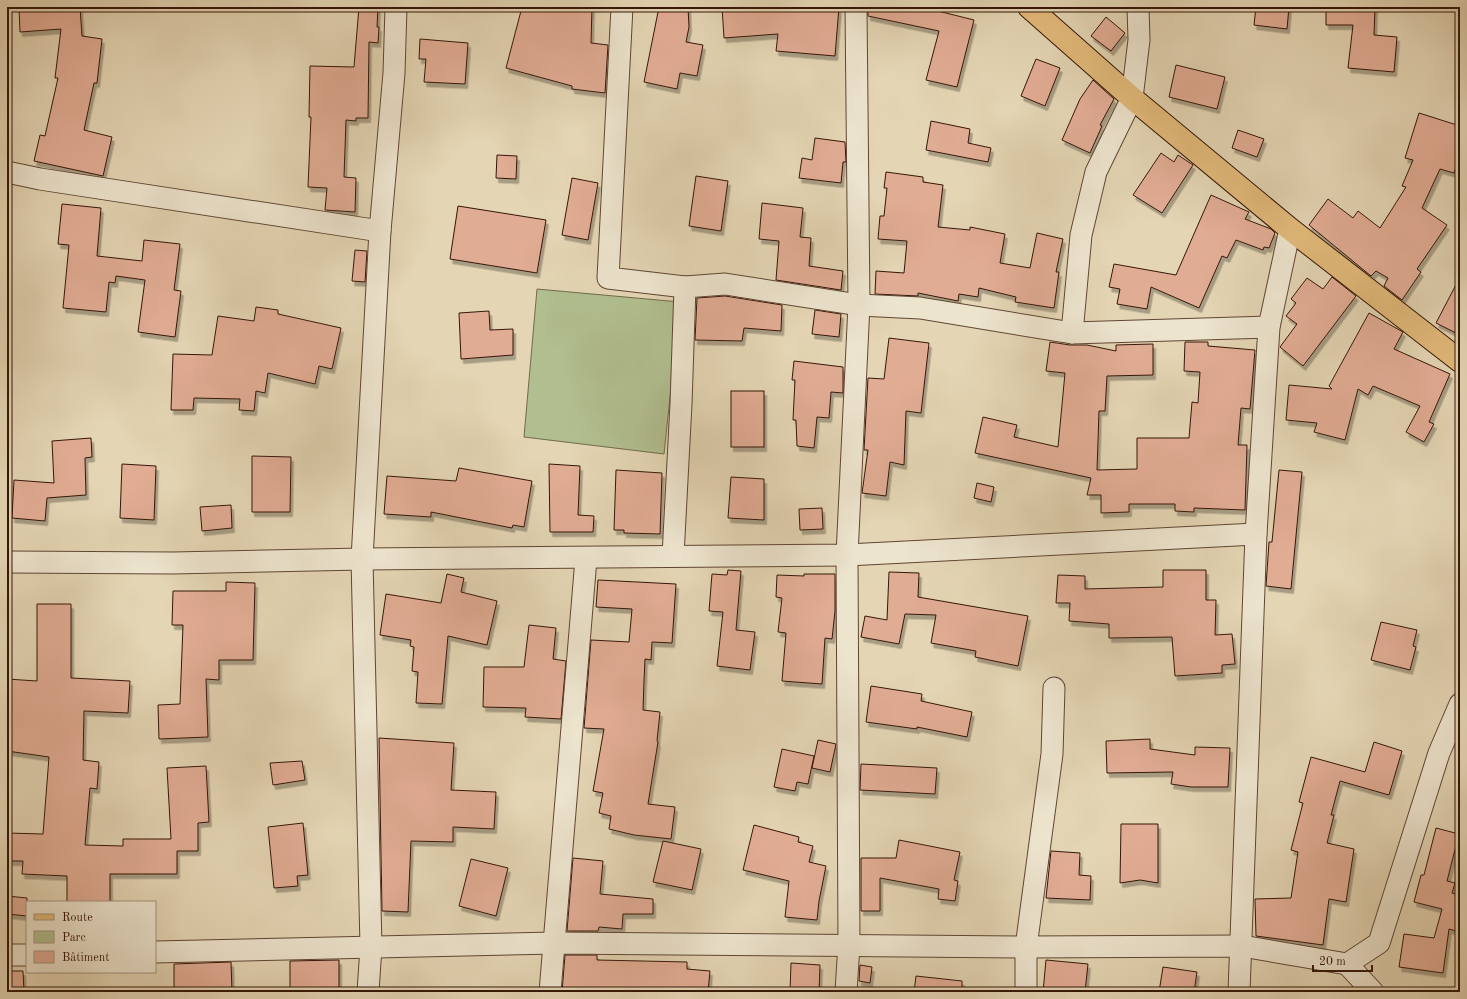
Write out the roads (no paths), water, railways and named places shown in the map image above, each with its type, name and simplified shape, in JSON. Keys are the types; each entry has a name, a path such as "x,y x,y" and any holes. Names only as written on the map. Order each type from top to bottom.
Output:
{"main road":[{"path":"1029,7 1132,98 1290,229 1460,361"}],"street":[{"path":"368,992 371,947 362,559 380,231 394,73 396,7"},
{"path":"622,7 608,278 684,286 725,284 859,305 920,308 1072,333 1269,327"},
{"path":"846,992 849,944 847,556 859,305 856,7"},
{"path":"1072,333 1081,235 1096,172 1132,98 1139,40 1138,7"},
{"path":"7,172 40,179 380,231"},
{"path":"1239,992 1242,946 1256,534 1269,327 1290,229"},
{"path":"673,556 681,404 684,286"},
{"path":"7,562 173,562 673,556 847,556 1256,534"},
{"path":"550,992 586,558"},
{"path":"1026,992 1026,946 1052,754 1054,688"},
{"path":"1347,964 1378,942 1439,753 1460,704"},
{"path":"156,952 555,943 1242,946 1347,964 1373,992"},
{"path":"7,955 26,955"}]}
